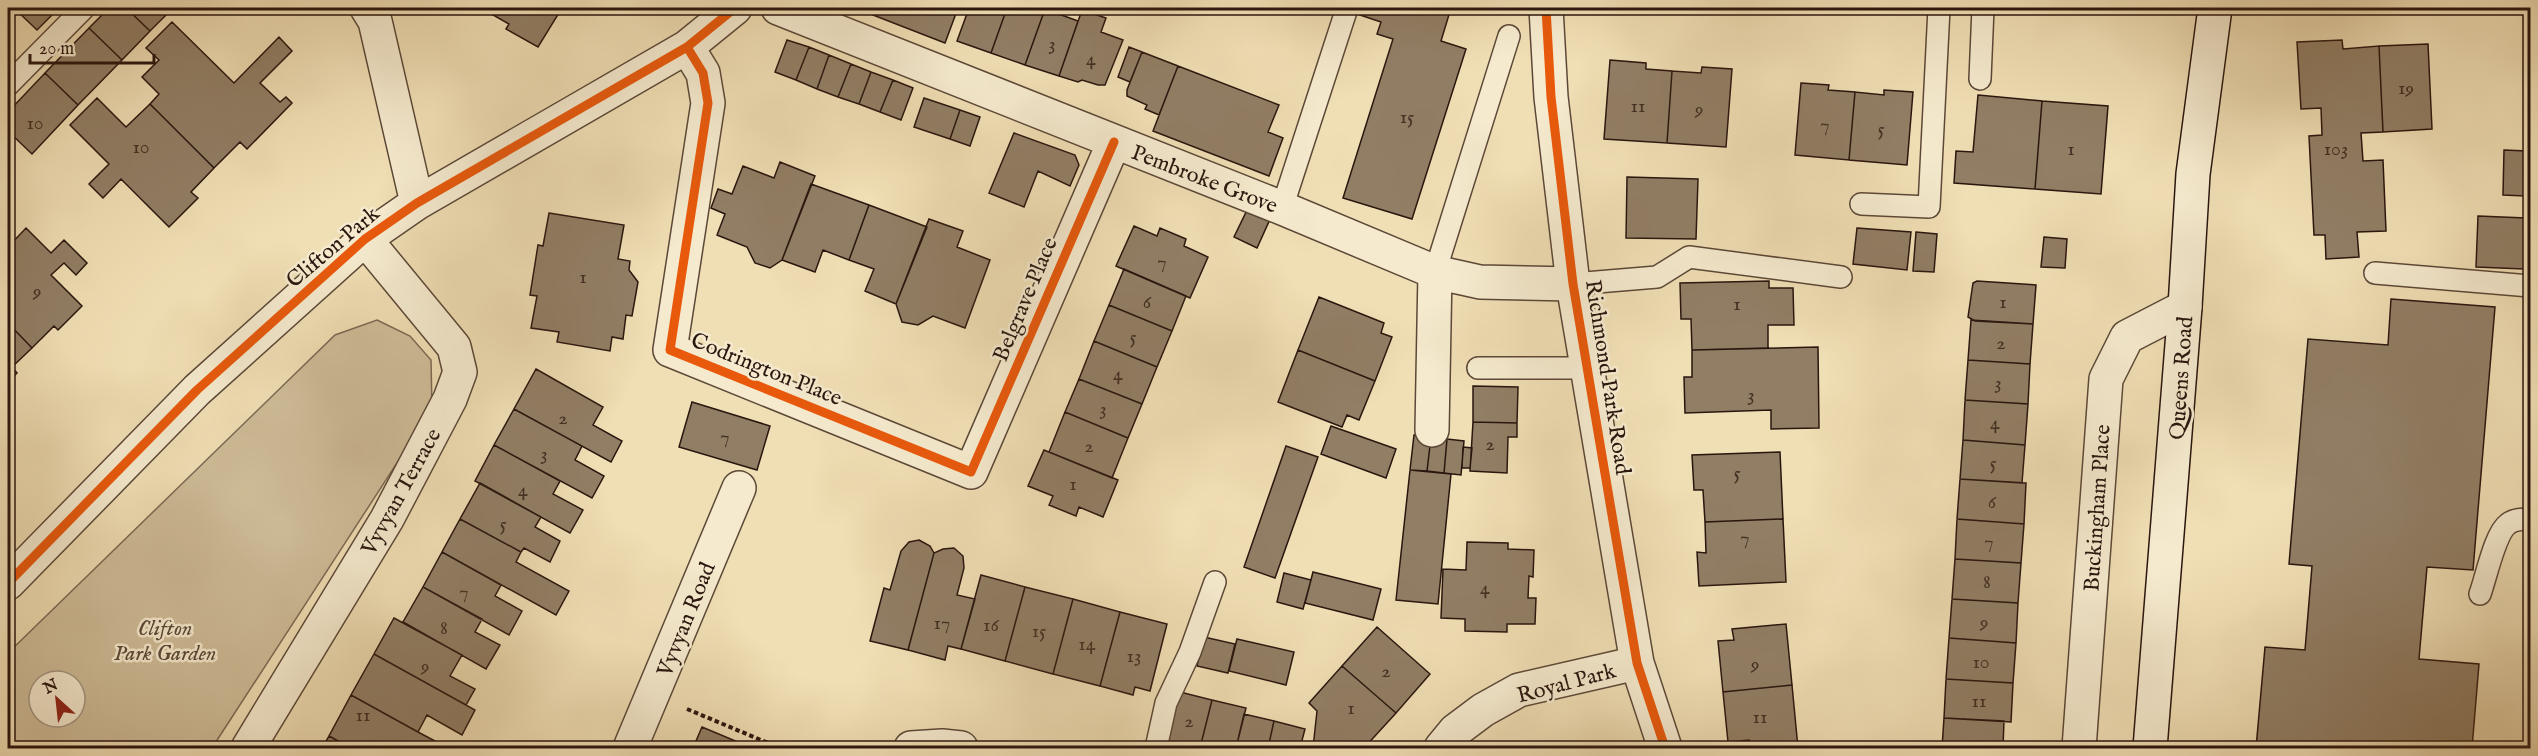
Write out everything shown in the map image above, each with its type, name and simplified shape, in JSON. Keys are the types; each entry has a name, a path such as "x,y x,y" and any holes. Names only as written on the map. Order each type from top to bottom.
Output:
{"street":[{"path":"368,8 375,21 417,202"},
{"name":"Clifton Park","path":"8,583 197,390 365,239 417,202 687,47 735,8"},
{"name":"Pembroke Grove","path":"778,8 1282,208 1435,272 1480,282 1573,284"},
{"name":"Richmond Park Road","path":"1546,8 1551,98 1573,284 1637,663 1665,748"},
{"name":"Queens Road","path":"2150,748 2185,307 2193,174 2215,8"},
{"name":"Codrington Place","path":"687,47 703,73 708,103 670,350 971,472"},
{"name":"Belgrave Place","path":"971,472 1114,142"},
{"name":"Vyvyan Terrace","path":"248,748 387,519 450,399 460,372 454,347 365,239"},
{"path":"1432,430 1435,272"},
{"name":"Buckingham Place","path":"2079,748 2106,379 2127,337 2185,307"},
{"name":"Vyvyan Road","path":"630,748 739,488"},
{"name":"Royal Park","path":"1441,748 1455,731 1483,710 1519,690 1637,663"},
{"path":"911,748 942,746 961,748"}],"lane":[{"path":"8,84 84,8"},
{"path":"1282,208 1347,8"},
{"path":"1861,204 1929,207 1939,8"},
{"path":"1980,79 1983,8"},
{"path":"1435,272 1509,36"},
{"path":"1573,284 1657,277 1689,257 1841,277"},
{"path":"2375,273 2530,286"},
{"path":"1478,368 1588,368"},
{"path":"2480,594 2503,530 2507,524 2521,519 2530,519"},
{"path":"1156,748 1166,703 1190,652 1215,582"}],"path":[{"path":"654,695 780,748"}],"green space":[{"name":"Clifton Park Garden","path":"377,320 410,336 431,360 432,409 212,748 8,748 8,653 335,335"}],"building":[{"path":"14,8 59,8 37,30"},
{"path":"109,8 126,8 150,31 122,60 89,28"},
{"path":"126,8 173,8 150,31"},
{"path":"481,8 562,8 538,47 506,29 509,24"},
{"path":"855,8 958,8 945,43"},
{"path":"969,8 1007,8 991,53 957,41"},
{"path":"1007,8 1045,9 1025,65 991,53"},
{"path":"1363,8 1451,8 1441,41 1466,49 1412,219 1343,198 1393,39 1377,34 1381,22 1360,15"},
{"path":"1045,9 1078,21 1059,76 1025,65"},
{"path":"1082,10 1106,18 1101,32 1123,40 1105,85 1082,80 1078,82 1059,76"},
{"path":"172,22 234,83 279,37 292,51 260,83 280,102 286,97 292,103 247,149 240,142 214,168 150,104 159,94 142,77 159,60 146,48"},
{"path":"89,28 122,60 78,105 45,73"},
{"path":"787,40 809,47 796,80 775,72"},
{"path":"2342,40 2343,49 2379,46 2383,132 2361,133 2363,161 2383,160 2386,231 2357,232 2359,257 2326,259 2325,235 2314,235 2309,136 2322,135 2321,108 2301,109 2297,42"},
{"path":"2428,44 2432,129 2383,132 2379,46"},
{"path":"809,47 829,55 817,89 796,80"},
{"path":"1129,47 1142,52 1130,82 1118,77"},
{"path":"1142,52 1178,66 1159,115 1145,109 1147,105 1127,96 1127,90"},
{"path":"829,55 851,64 838,97 817,89"},
{"path":"1610,60 1646,63 1646,69 1672,71 1667,143 1604,139"},
{"path":"851,64 871,72 859,104 838,97"},
{"path":"1178,66 1279,105 1268,132 1283,138 1269,176 1153,131"},
{"path":"1702,67 1732,69 1726,147 1667,143 1672,71 1701,73"},
{"path":"871,72 893,80 880,112 859,104"},
{"path":"45,73 78,105 32,154 8,131 8,112"},
{"path":"893,80 913,88 901,120 880,112"},
{"path":"1801,83 1829,85 1828,90 1855,92 1849,160 1795,155"},
{"path":"1884,90 1913,92 1907,165 1849,160 1855,92 1884,95"},
{"path":"1978,95 2042,101 2035,189 1954,183 1956,151 1973,152"},
{"path":"97,98 126,127 150,104 214,168 191,192 198,198 169,227 121,179 103,198 89,184 109,164 70,125"},
{"path":"924,98 960,110 950,139 914,127"},
{"path":"2042,101 2108,106 2101,194 2035,189"},
{"path":"960,110 980,117 970,146 950,139"},
{"path":"1014,133 1075,155 1079,165 1070,186 1038,171 1024,207 989,193"},
{"path":"2504,150 2527,151 2525,196 2503,195"},
{"path":"780,162 815,176 782,260 770,268 755,263 747,247 717,235 725,214 711,208 718,189 732,194 743,166 774,178"},
{"path":"1627,177 1698,179 1696,239 1626,238"},
{"path":"811,184 869,205 849,260 823,250 815,272 782,260"},
{"path":"869,205 927,227 896,304 865,291 874,269 849,260"},
{"path":"1249,206 1271,217 1257,248 1234,237"},
{"path":"549,213 624,225 618,259 630,261 629,270 638,282 632,316 626,315 623,339 612,337 610,351 557,342 559,332 531,328 537,296 530,295 538,245 543,246"},
{"path":"2478,216 2526,218 2524,269 2476,267"},
{"path":"929,219 963,231 957,247 990,260 965,328 933,316 918,325 902,322 896,304"},
{"path":"1134,226 1157,236 1160,228 1186,239 1184,246 1208,257 1190,298 1116,266"},
{"path":"26,228 51,253 64,240 87,263 76,275 64,263 51,275 82,306 58,330 54,326 32,348 8,323 8,247"},
{"path":"1857,228 1911,232 1907,270 1853,264"},
{"path":"1916,232 1937,234 1934,272 1913,271"},
{"path":"2044,237 2067,239 2065,268 2041,267"},
{"path":"1124,269 1186,296 1172,331 1109,305"},
{"path":"1769,281 1769,288 1793,288 1794,325 1768,325 1768,348 1692,350 1691,319 1681,319 1680,283"},
{"path":"1977,281 2036,285 2033,324 1975,321 1968,317 1973,283"},
{"path":"1319,297 1384,323 1381,333 1392,337 1375,381 1298,350"},
{"path":"2391,299 2495,307 2473,570 2427,567 2419,659 2479,664 2472,748 2256,748 2265,647 2305,650 2312,566 2289,564 2308,339 2388,345"},
{"path":"1109,305 1172,331 1157,367 1094,341"},
{"path":"1971,320 2033,324 2030,364 1968,360"},
{"path":"8,323 32,348 12,367 17,373 8,382"},
{"path":"1094,341 1157,367 1142,404 1079,379"},
{"path":"1818,347 1819,428 1771,429 1771,410 1685,413 1684,377 1692,377 1692,350"},
{"path":"1298,350 1375,381 1359,420 1347,415 1342,427 1278,402"},
{"path":"1968,360 2030,364 2028,404 1965,400"},
{"path":"536,369 603,407 593,425 622,441 611,462 514,409"},
{"path":"1079,379 1142,404 1128,438 1065,412"},
{"path":"1473,386 1518,387 1517,423 1473,422"},
{"path":"1965,400 2028,404 2025,445 1963,440"},
{"path":"692,402 770,426 757,470 679,447"},
{"path":"514,409 582,446 575,460 604,476 592,498 494,445"},
{"path":"1065,412 1128,438 1112,478 1049,452"},
{"path":"1473,422 1517,423 1517,437 1508,437 1507,473 1470,471"},
{"path":"1331,426 1396,449 1386,478 1321,454"},
{"path":"1414,435 1431,437 1427,471 1410,470"},
{"path":"1431,437 1447,439 1444,473 1427,471"},
{"path":"1447,439 1464,441 1461,475 1444,473"},
{"path":"1963,440 2025,445 2022,483 1960,479"},
{"path":"494,445 560,481 553,494 583,510 570,533 475,481"},
{"path":"1286,446 1318,457 1275,578 1244,567"},
{"path":"1463,447 1472,448 1470,468 1462,468"},
{"path":"1044,450 1118,480 1103,517 1079,507 1076,516 1049,505 1053,496 1028,486"},
{"path":"1780,452 1783,519 1705,522 1703,490 1694,490 1692,455"},
{"path":"1410,470 1451,474 1438,604 1396,600"},
{"path":"1960,479 2026,483 2024,524 1957,519"},
{"path":"480,483 541,517 535,527 560,541 550,562 524,548 521,552 460,519"},
{"path":"460,519 521,552 516,562 569,591 556,615 442,552"},
{"path":"1783,519 1786,582 1699,586 1697,552 1706,553 1705,522"},
{"path":"1957,519 2024,524 2021,563 1955,559"},
{"path":"919,540 930,546 934,553 908,650 870,641 884,588 890,590 901,551 909,542"},
{"path":"1467,542 1508,543 1508,549 1534,550 1533,577 1529,576 1528,598 1536,598 1535,624 1507,624 1507,632 1465,631 1465,619 1441,618 1443,569 1466,570"},
{"path":"954,548 963,556 964,568 957,595 975,599 961,649 948,646 945,660 908,650 934,553"},
{"path":"442,552 501,585 495,596 522,611 509,635 423,587"},
{"path":"1955,559 2021,563 2018,603 1952,599"},
{"path":"1313,572 1381,589 1373,620 1305,603"},
{"path":"1284,573 1311,580 1303,609 1277,602"},
{"path":"981,575 1025,587 1005,661 961,649"},
{"path":"423,587 482,619 475,632 500,645 486,669 403,622"},
{"path":"1025,587 1073,599 1053,674 1005,661"},
{"path":"1073,599 1120,612 1100,686 1053,674"},
{"path":"1952,599 2018,603 2016,643 1949,638"},
{"path":"1120,612 1167,624 1150,691 1135,687 1133,695 1100,686"},
{"path":"394,618 462,655 450,676 475,689 466,705 374,654"},
{"path":"1786,624 1792,685 1723,692 1718,641 1734,640 1732,629"},
{"path":"1377,627 1430,674 1396,713 1342,666"},
{"path":"1204,637 1235,644 1228,673 1197,666"},
{"path":"1949,638 2016,643 2013,683 1946,679"},
{"path":"1237,639 1294,652 1286,685 1229,671"},
{"path":"374,654 475,710 462,735 427,715 418,732 351,695"},
{"path":"1342,666 1396,713 1364,748 1313,748 1317,711 1309,703"},
{"path":"1946,679 2013,683 2011,722 1944,718"},
{"path":"1792,685 1798,748 1749,748 1749,740 1728,742 1723,692"},
{"path":"1180,692 1212,700 1200,748 1170,748 1166,740"},
{"path":"351,695 448,748 351,748 329,736"},
{"path":"1212,700 1246,708 1236,748 1200,748"},
{"path":"1244,714 1274,721 1268,748 1236,748"},
{"path":"1944,718 2004,721 2003,748 1942,748"},
{"path":"1274,721 1305,729 1300,748 1268,748"},
{"path":"702,727 752,748 693,748"},
{"path":"329,736 351,748 322,748"}],"cycle path":[{"path":"8,583 197,390 365,239 417,203 687,47 735,8"},
{"path":"1546,8 1551,97 1573,284 1637,663 1665,748"},
{"path":"687,47 703,73 708,103 670,350 971,472 1114,142"}]}
